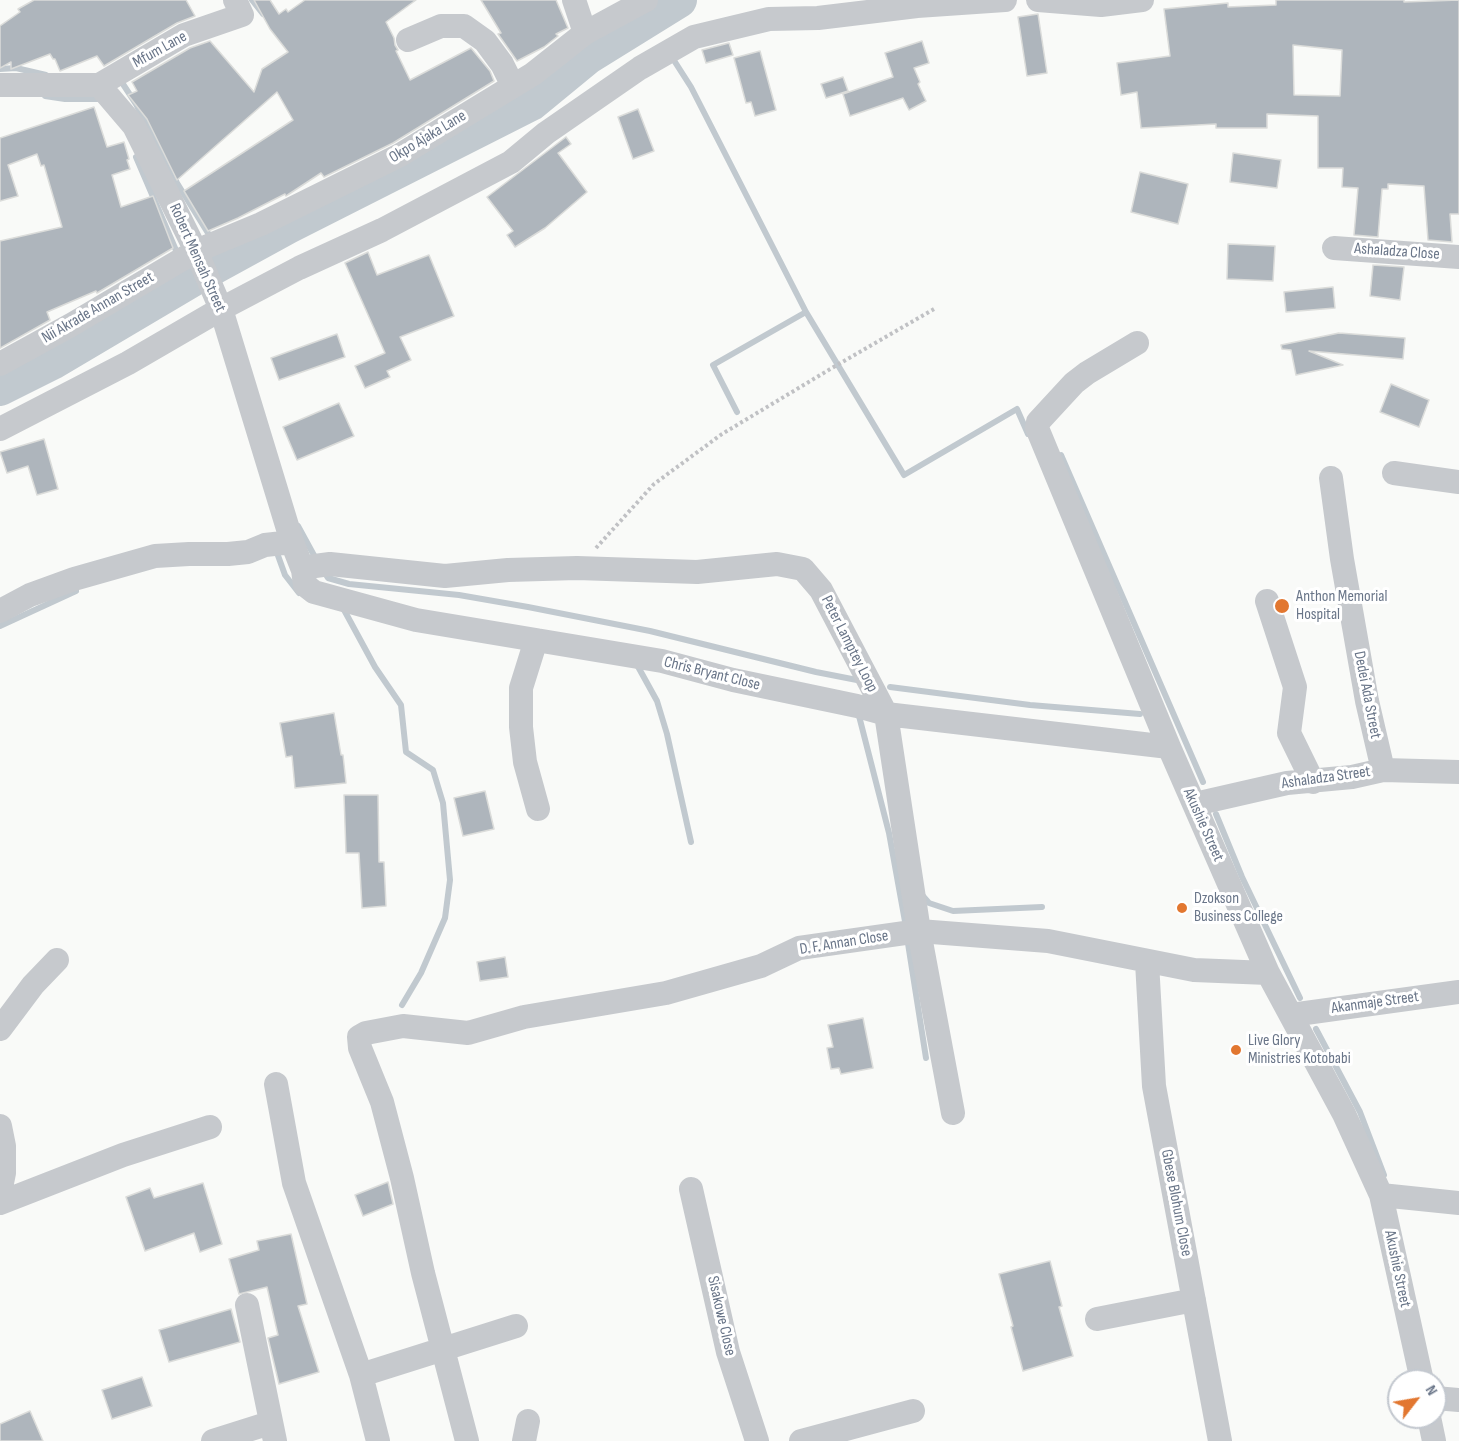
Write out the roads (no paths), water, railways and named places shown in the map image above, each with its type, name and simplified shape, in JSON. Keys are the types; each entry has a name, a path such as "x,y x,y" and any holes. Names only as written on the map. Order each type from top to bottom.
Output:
{"street":[{"name":"Mfum Lane","path":"99,85 184,35 243,15 235,0"},
{"path":"574,0 585,33"},
{"name":"Okpo Ajaka Lane","path":"196,251 261,224 400,154 533,74 585,33 646,0"},
{"path":"0,429 128,363 221,309 299,268 382,230 511,162 546,133 640,68 694,37 769,19 818,18 917,6 1005,0"},
{"path":"1038,0 1101,5 1142,0"},
{"path":"408,40 441,26 464,26 485,41 502,64 513,86"},
{"path":"0,85 99,85"},
{"name":"Robert Mensah Street","path":"99,85 134,126 196,251 221,309 292,542"},
{"name":"Ashaladza Close","path":"1334,248 1459,257"},
{"name":"Nii Akrade Annan Street","path":"0,364 196,251"},
{"name":"Akushie Street","path":"1137,343 1074,383 1038,422 1037,428 1169,747 1268,973 1344,1114 1381,1195 1419,1369"},
{"path":"1394,473 1459,483"},
{"name":"Dedei Ada Street","path":"1331,478 1342,559 1365,691 1383,770"},
{"path":"1,609 30,595 74,579 144,559 189,554 248,552 265,545 292,542"},
{"name":"Chris Bryant Close","path":"292,542 303,570 305,585 314,592 416,620 662,661 886,714 1169,747"},
{"name":"Peter Lamptey Loop","path":"303,570 330,564 445,576 508,570 577,568 697,572 777,564 803,569 821,590 886,714 919,932 953,1113"},
{"path":"1267,601 1295,687 1289,733 1313,782"},
{"path":"536,640 521,688 521,727 525,762 538,809"},
{"name":"Ashaladza Street","path":"1195,804 1287,783 1352,777 1383,770 1459,772"},
{"name":"D. F. Annan Close","path":"442,1349 382,1102 360,1048 359,1037 366,1033 403,1026 468,1033 524,1017 666,993 761,966 799,948 919,932 1048,941 1194,970 1268,973"},
{"path":"0,1029 33,985 57,960"},
{"name":"Gbese Blohum Close","path":"1147,962 1154,1086 1220,1441"},
{"name":"Akanmaje Street","path":"1290,1016 1459,992"},
{"path":"276,1084 294,1183 361,1375 378,1441"},
{"path":"0,1126 4,1146 4,1173 0,1193"},
{"path":"0,1203 123,1155 210,1127"},
{"name":"Sisakowe Close","path":"691,1189 728,1352 757,1441"},
{"path":"1381,1195 1459,1203"},
{"path":"1096,1319 1194,1300"},
{"path":"213,1441 273,1432 247,1305"},
{"path":"361,1375 516,1326"},
{"path":"442,1349 467,1441"},
{"path":"801,1441 913,1411"}],"waterway":[{"path":"252,0 263,14"},
{"path":"0,388 52,362 204,272 288,226 531,103 587,57 679,0"},
{"path":"675,62 691,87 806,312 713,365 737,412"},
{"path":"0,69 16,68 46,75"},
{"path":"119,78 136,104 177,183 211,238"},
{"path":"45,96 65,99 100,99"},
{"path":"136,157 178,255"},
{"path":"237,244 253,245"},
{"path":"806,312 904,475 1017,409 1028,434"},
{"path":"1061,455 1203,782"},
{"path":"298,526 316,559"},
{"path":"276,550 285,575 299,593"},
{"path":"323,570 328,578 349,584 459,595 528,607 650,631 862,681"},
{"path":"0,626 76,591"},
{"path":"343,608 375,667 401,705 406,752 433,770 443,803 450,880 445,918 421,973 402,1005"},
{"path":"636,663 657,701 667,734 691,842"},
{"path":"890,687 1030,705 1140,714"},
{"path":"858,712 889,833 906,927"},
{"path":"1216,814 1242,877 1300,998"},
{"path":"922,895 929,903 953,911 1042,907"},
{"path":"907,937 926,1058"},
{"path":"1316,1029 1360,1112 1384,1175"}],"place":[{"name":"Anthon Memorial Hospital","path":"1282,606"},
{"name":"Dzokson Business College","path":"1182,908"},
{"name":"Live Glory Ministries Kotobabi","path":"1236,1050"}]}
